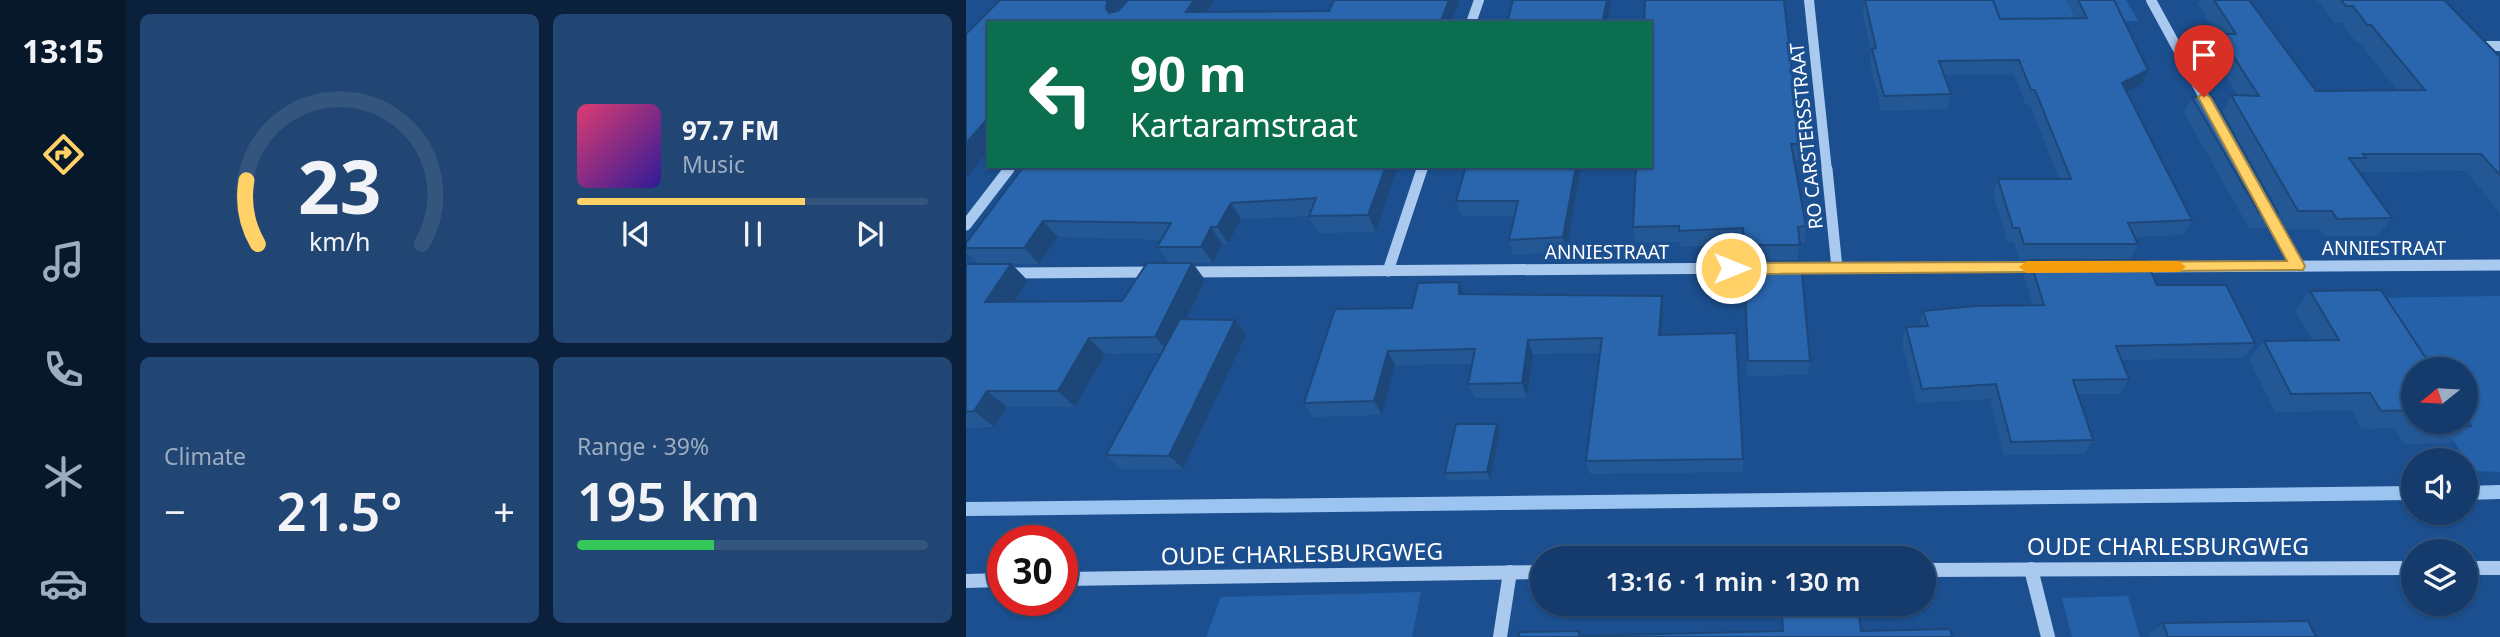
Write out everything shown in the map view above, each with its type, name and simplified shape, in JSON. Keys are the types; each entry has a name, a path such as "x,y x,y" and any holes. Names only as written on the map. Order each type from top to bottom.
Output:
{"street":[{"path":"1472,21 1479,0"},
{"name":"RO CARSTERSSTRAAT","path":"1809,0 1837,268"},
{"path":"2151,0 2217,121"},
{"path":"2460,37 2476,54"},
{"path":"2469,46 2500,46"},
{"path":"966,225 1009,168"},
{"path":"1388,271 1422,168"},
{"path":"2257,194 2297,266"},
{"name":"ANNIESTRAAT","path":"2116,267 2500,265"},
{"name":"ANNIESTRAAT","path":"993,273 2060,267"},
{"name":"OUDE CHARLESBURGWEG","path":"1936,570 2401,568"},
{"path":"2478,568 2500,568"},
{"path":"2031,569 2048,637"},
{"path":"1500,637 1510,572"},
{"name":"OUDE CHARLESBURGWEG","path":"1078,579 1530,572"},
{"path":"966,581 987,580"}],"shaded area":[{"path":"1988,0 2126,0 2138,21 1995,21"},
{"path":"2500,296 2500,472 2478,471 2478,448 2458,448 2450,434 2478,434 2478,357 2405,357 2364,298"},
{"path":"1421,592 1412,637 1206,637 1221,597"},
{"path":"2128,596 2140,637 2072,637 2062,598"}],"building":[{"path":"1000,0 1109,0 1106,9 1109,13 1118,11 1128,0 1194,0 1186,12 1329,11 1334,0 1449,0 1441,21 987,21 987,119 966,143 966,34"},
{"path":"1513,0 1607,0 1602,21 1508,21"},
{"path":"1645,0 1784,0 1796,105 1799,107 1800,144 1791,144 1806,226 1798,227 1800,245 1744,245 1743,228 1679,231 1679,226 1633,227 1636,168 1652,168 1652,21 1644,21"},
{"path":"1865,0 1993,0 2000,19 2087,18 2078,0 2114,0 2148,70 2122,83 2192,220 2128,223 2138,244 2024,244 2019,228 2013,228 1998,179 2071,179 2035,90 2031,90 2019,60 1939,61 1951,94 1884,96 1872,49 1876,48"},
{"path":"2214,0 2249,0 2316,91 2425,90 2371,25 2367,25 2353,6 2346,6 2341,0 2444,0 2500,57 2500,175 2481,154 2363,154 2366,158 2349,158 2392,218 2337,219 2332,211 2298,211 2231,95 2259,96 2219,34 2236,34"},
{"path":"2192,97 2213,97 2278,213 2259,213"},
{"path":"1022,168 1385,168 1368,215 1309,216 1316,198 1231,203 1217,227 1211,227 1201,247 1157,247 1171,223 1043,221 1024,248 966,248 966,243"},
{"path":"1465,168 1576,168 1563,237 1509,240 1518,201 1456,201"},
{"path":"2030,260 2146,260 2157,285 2226,285 2255,343 2116,346 2129,379 2073,380 2093,440 2011,442 1996,384 1922,389 1906,327 1928,326 1923,311 1975,306 2044,305"},
{"path":"1744,262 1801,262 1810,361 1748,361"},
{"path":"1147,263 1192,263 1155,337 1089,338 1058,391 987,391 974,411 966,412 966,264 1011,264 985,302 1122,301"},
{"path":"1459,282 1459,294 1662,296 1659,335 1736,333 1743,459 1586,461 1602,338 1528,340 1522,383 1468,384 1475,349 1388,351 1374,401 1304,403 1335,309 1412,308 1418,283"},
{"path":"2381,290 2425,357 2401,357 2401,410 2381,411 2370,393 2291,394 2264,341 2339,340 2310,291"},
{"path":"1180,319 1235,320 1169,456 1106,455"},
{"path":"1456,424 1497,424 1487,472 1445,473"},
{"path":"1859,616 1861,631 1950,629 1952,637 1519,637 1519,632 1579,631 1579,636 1783,631 1782,617"},
{"path":"2308,621 2316,637 2168,637 2163,623"}],"waterway":[{"path":"2478,493 2500,492"},
{"path":"966,509 2401,493"}],"slow traffic":[{"path":"2027,267 2179,267"}],"route":[{"path":"1731,268 2297,266 2204,97"}]}
